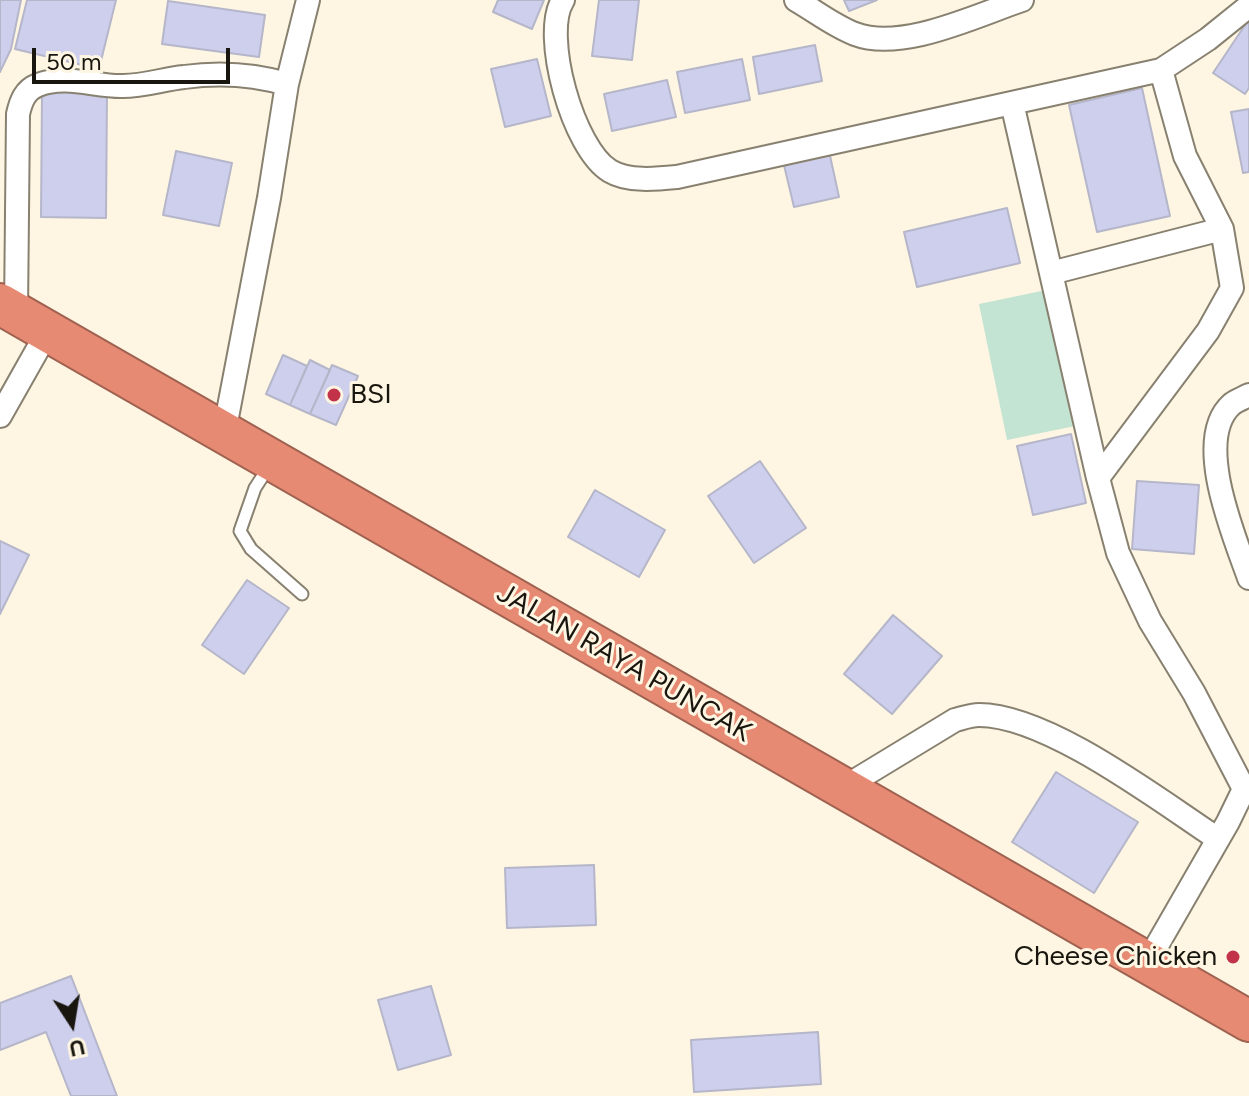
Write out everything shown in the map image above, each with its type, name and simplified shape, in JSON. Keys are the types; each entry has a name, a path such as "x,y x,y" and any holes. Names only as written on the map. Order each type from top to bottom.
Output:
{"highway":[{"name":"JALAN RAYA PUNCAK","path":"21,316 1249,1021"}],"street":[{"path":"224,433 269,198 287,84 308,0"},
{"path":"563,0 555,17 569,112 581,138 602,165 618,175 640,178 677,177 1161,70 1208,39 1240,7"},
{"path":"796,0 857,35 892,39 925,32 1022,0"},
{"path":"1098,478 1241,286 1222,229 1185,156 1161,70"},
{"path":"0,416 21,316 18,114 20,102 30,90 48,83 75,81 125,86 215,74 287,84"},
{"path":"1012,103 1118,553 1150,621 1247,783 1148,961"},
{"path":"1051,273 1222,229"},
{"path":"1247,568 1238,517 1218,478 1215,445 1229,408 1249,395"},
{"path":"843,788 955,720 975,714 992,716 1030,726 1088,754 1218,839"}],"lane":[{"path":"272,460 255,488 240,531 251,549 302,594"}],"green space":[{"path":"1051,289 1080,425 1007,440 979,304"}],"building":[{"path":"0,0 21,0 11,49 0,72"},
{"path":"27,0 116,0 99,69 15,49"},
{"path":"498,0 544,0 532,29 493,12"},
{"path":"599,0 639,0 632,60 592,56"},
{"path":"844,0 877,0 849,11"},
{"path":"168,1 265,15 259,57 162,44"},
{"path":"1249,19 1249,88 1245,94 1213,73"},
{"path":"815,45 822,81 759,94 753,57"},
{"path":"537,59 551,116 505,127 491,69"},
{"path":"742,59 750,100 685,113 677,72"},
{"path":"667,80 676,117 612,131 604,94"},
{"path":"1142,88 1170,216 1097,232 1069,105"},
{"path":"42,92 107,92 106,218 41,217"},
{"path":"1249,109 1249,172 1243,173 1231,112"},
{"path":"176,151 232,163 219,226 163,215"},
{"path":"829,151 839,197 794,207 783,161"},
{"path":"1007,208 1020,263 917,287 904,232"},
{"path":"283,355 307,366 290,405 266,394"},
{"path":"310,360 330,370 310,414 290,405"},
{"name":"BSI","path":"332,365 358,376 336,425 310,414"},
{"path":"1071,434 1086,503 1033,515 1017,446"},
{"path":"760,461 806,528 754,563 708,496"},
{"path":"1137,481 1199,485 1194,554 1132,549"},
{"path":"595,490 665,530 639,577 568,537"},
{"path":"0,541 29,555 0,614"},
{"path":"247,580 289,608 244,674 202,645"},
{"path":"893,615 942,656 892,714 844,674"},
{"path":"1056,772 1138,822 1094,893 1012,842"},
{"path":"594,865 596,925 507,928 505,868"},
{"path":"71,976 117,1096 71,1096 46,1032 0,1050 0,1003"},
{"path":"431,986 451,1055 398,1070 378,1000"},
{"path":"818,1032 821,1084 694,1092 691,1040"}],"place":[{"name":"BSI","path":"334,395"},
{"name":"Cheese Chicken","path":"1233,957"}]}
